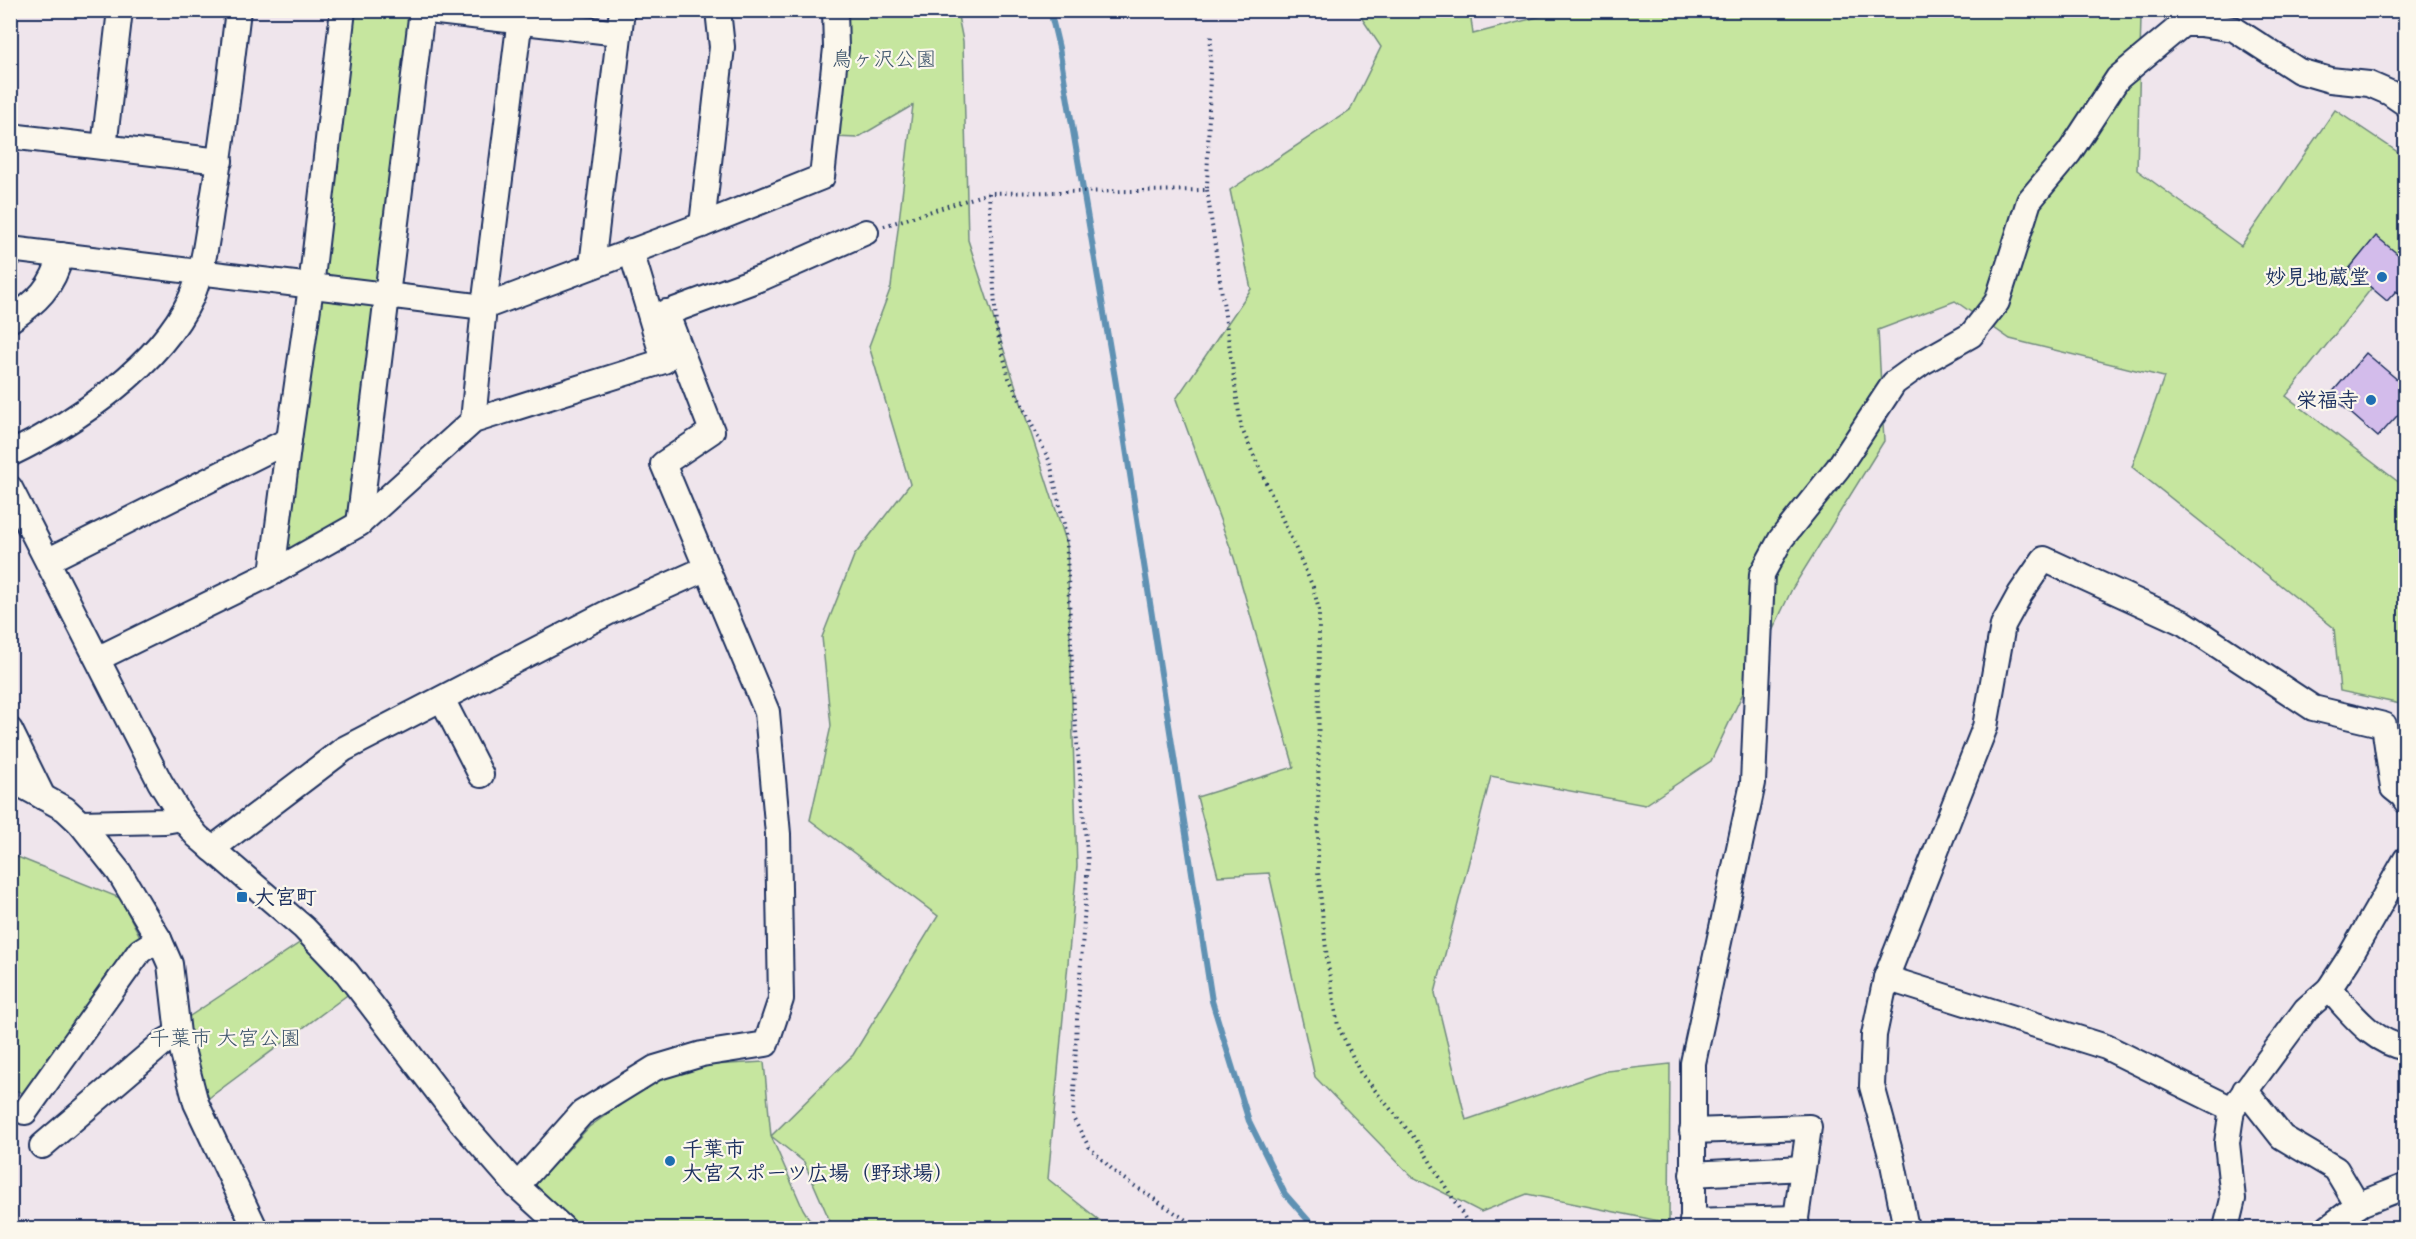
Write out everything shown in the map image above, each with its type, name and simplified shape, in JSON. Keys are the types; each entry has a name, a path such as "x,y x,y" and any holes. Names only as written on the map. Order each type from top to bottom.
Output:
{"street":[{"path":"104,147 120,10"},
{"path":"10,454 38,441 72,420 128,377 170,330 190,300 202,271 220,161 238,10"},
{"path":"272,573 311,287 343,10"},
{"path":"702,225 722,47 717,10"},
{"path":"10,249 484,307 822,177 836,48 835,10"},
{"path":"359,524 421,11 620,22 592,266"},
{"path":"473,421 484,307 520,16"},
{"path":"1692,1131 1809,1127 1796,1223 1693,1225 1692,1131 1693,1063 1753,783 1762,574 1781,539 1838,468 1894,383 1923,362 1971,335 1997,302 2029,201 2068,153 2118,78 2190,17 2200,24 2234,29 2299,71 2330,80 2369,84 2390,93 2406,104"},
{"path":"10,136 220,161"},
{"path":"659,315 764,277 866,232"},
{"path":"517,1186 582,1113 655,1068 702,1054 766,1044 781,999 778,834 767,711 663,464 712,431 631,251"},
{"path":"10,320 44,293 56,274 61,255"},
{"path":"99,658 272,573 359,524 473,421 664,361 659,315"},
{"path":"49,560 289,440"},
{"path":"10,488 49,560 160,782 182,818 197,836 304,928 347,973 462,1123 548,1223"},
{"path":"1906,1228 1892,1159 1872,1086 1874,1035 1886,978 1985,727 2002,625 2044,559 2184,623 2313,708 2384,725 2393,788 2406,801"},
{"path":"212,849 344,748 609,612 707,568"},
{"path":"442,699 481,776"},
{"path":"10,730 43,797"},
{"path":"10,779 65,809 80,823 119,872 159,939 170,964 178,1034 196,1103 255,1228"},
{"path":"80,823 165,821 182,818"},
{"path":"2226,1228 2233,1199 2227,1143 2238,1100 2306,1009 2329,989 2406,859"},
{"path":"25,1112 141,951 159,939"},
{"path":"1886,978 2106,1047 2238,1100 2282,1137 2336,1169 2358,1206"},
{"path":"2329,989 2371,1034 2388,1044 2406,1048"},
{"path":"42,1146 164,1042 178,1034"},
{"path":"1692,1174 1803,1168"},
{"path":"2328,1228 2358,1206 2406,1186"}],"path":[{"path":"1211,33 1207,190 1241,427 1313,587 1319,610 1318,872 1327,959 1338,1026 1360,1072 1420,1145 1471,1228"},
{"path":"866,232 989,193 1207,190"},
{"path":"989,193 996,327 1009,378 1050,462 1066,533 1074,709 1088,862 1072,1118 1089,1147 1118,1175 1198,1228"}],"green space":[{"path":"381,10 406,13 413,22 380,278 372,283 324,277 350,16 355,11"},
{"path":"1564,10 2145,11 2141,17 2137,170 2241,246 2335,110 2405,157 2405,246 2286,396 2405,487 2405,705 2340,691 2334,628 2132,467 2164,377 2010,339 1955,301 1878,330 1884,441 1792,589 1711,761 1645,805 1491,776 1435,993 1466,1120 1607,1071 1670,1064 1669,1223 1527,1194 1481,1212 1411,1176 1315,1077 1269,873 1218,876 1197,797 1294,767 1234,558 1176,399 1251,289 1230,190 1350,110 1381,47 1357,11 1470,11 1473,34"},
{"name":"鳥ヶ沢公園","path":"841,11 957,11 963,41 968,240 1067,544 1077,866 1048,1179 1109,1228 833,1228 804,1162 771,1136 853,1055 938,916 810,820 831,726 822,637 854,556 910,484 869,346 891,287 913,105 857,138 834,137"},
{"path":"324,298 369,304 378,312 354,515 293,557 286,547 316,302"},
{"path":"10,854 120,898 146,948 31,1097 11,1088"},
{"name":"千葉市 大宮公園","path":"307,938 354,990 202,1103 181,1022"},
{"name":"千葉市 大宮スポーツ広場（野球場）","path":"764,1062 771,1136 803,1209 815,1228 581,1228 535,1185 589,1127 660,1077 712,1065"}],"building":[{"name":"妙見地蔵堂","path":"2376,236 2406,261 2406,285 2399,293 2396,291 2387,301 2349,269"},
{"name":"栄福寺","path":"2366,353 2406,387 2406,406 2378,437 2330,395"}],"waterway":[{"path":"1050,10 1059,48 1115,378 1212,1001 1249,1121 1285,1194 1315,1228"}],"place":[{"name":"妙見地蔵堂","path":"2382,277"},
{"name":"栄福寺","path":"2371,400"},
{"name":"大宮町","path":"242,897"},
{"name":"千葉市 大宮スポーツ広場（野球場）","path":"670,1161"}]}
